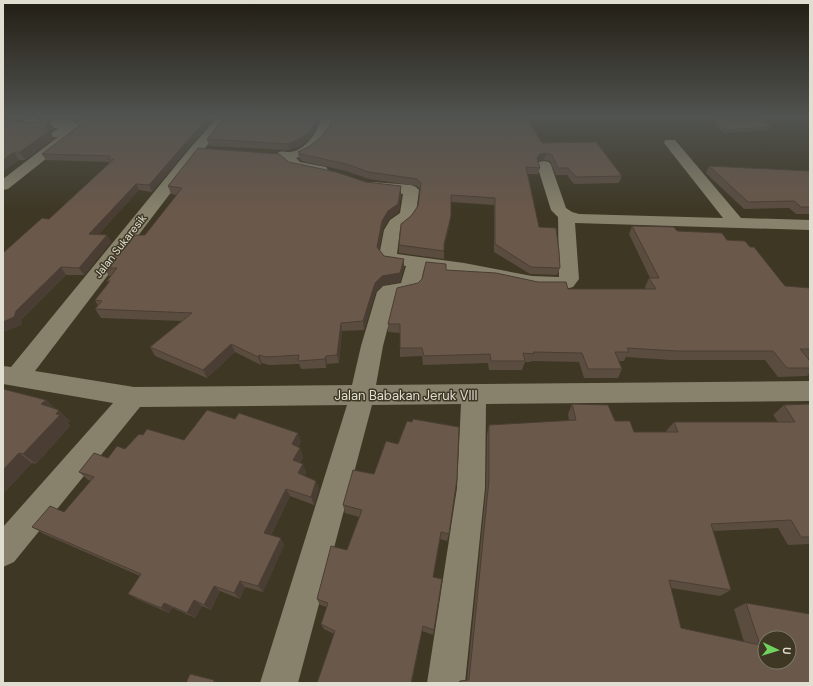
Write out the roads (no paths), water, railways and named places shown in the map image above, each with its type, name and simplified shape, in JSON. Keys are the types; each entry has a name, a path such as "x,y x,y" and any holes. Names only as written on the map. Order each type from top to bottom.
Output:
{"street":[{"path":"3,186 52,148"},
{"name":"Jalan Sukaresik","path":"10,376 204,148"},
{"path":"308,148 297,154 279,155 296,165 334,173"},
{"path":"675,148 736,223"},
{"path":"544,165 559,210 566,216 579,219 810,225"},
{"path":"357,180 380,187 417,189 408,213 392,230 388,256 391,259 557,284 566,283 569,279 566,216"},
{"path":"279,683 362,395 372,346 387,292 392,290 405,290 410,287 416,262"},
{"name":"Jalan Babakan Jeruk VIII","path":"10,376 134,397 810,391"},
{"path":"446,683 471,488 474,422 473,394"},
{"path":"3,551 134,397"}]}
